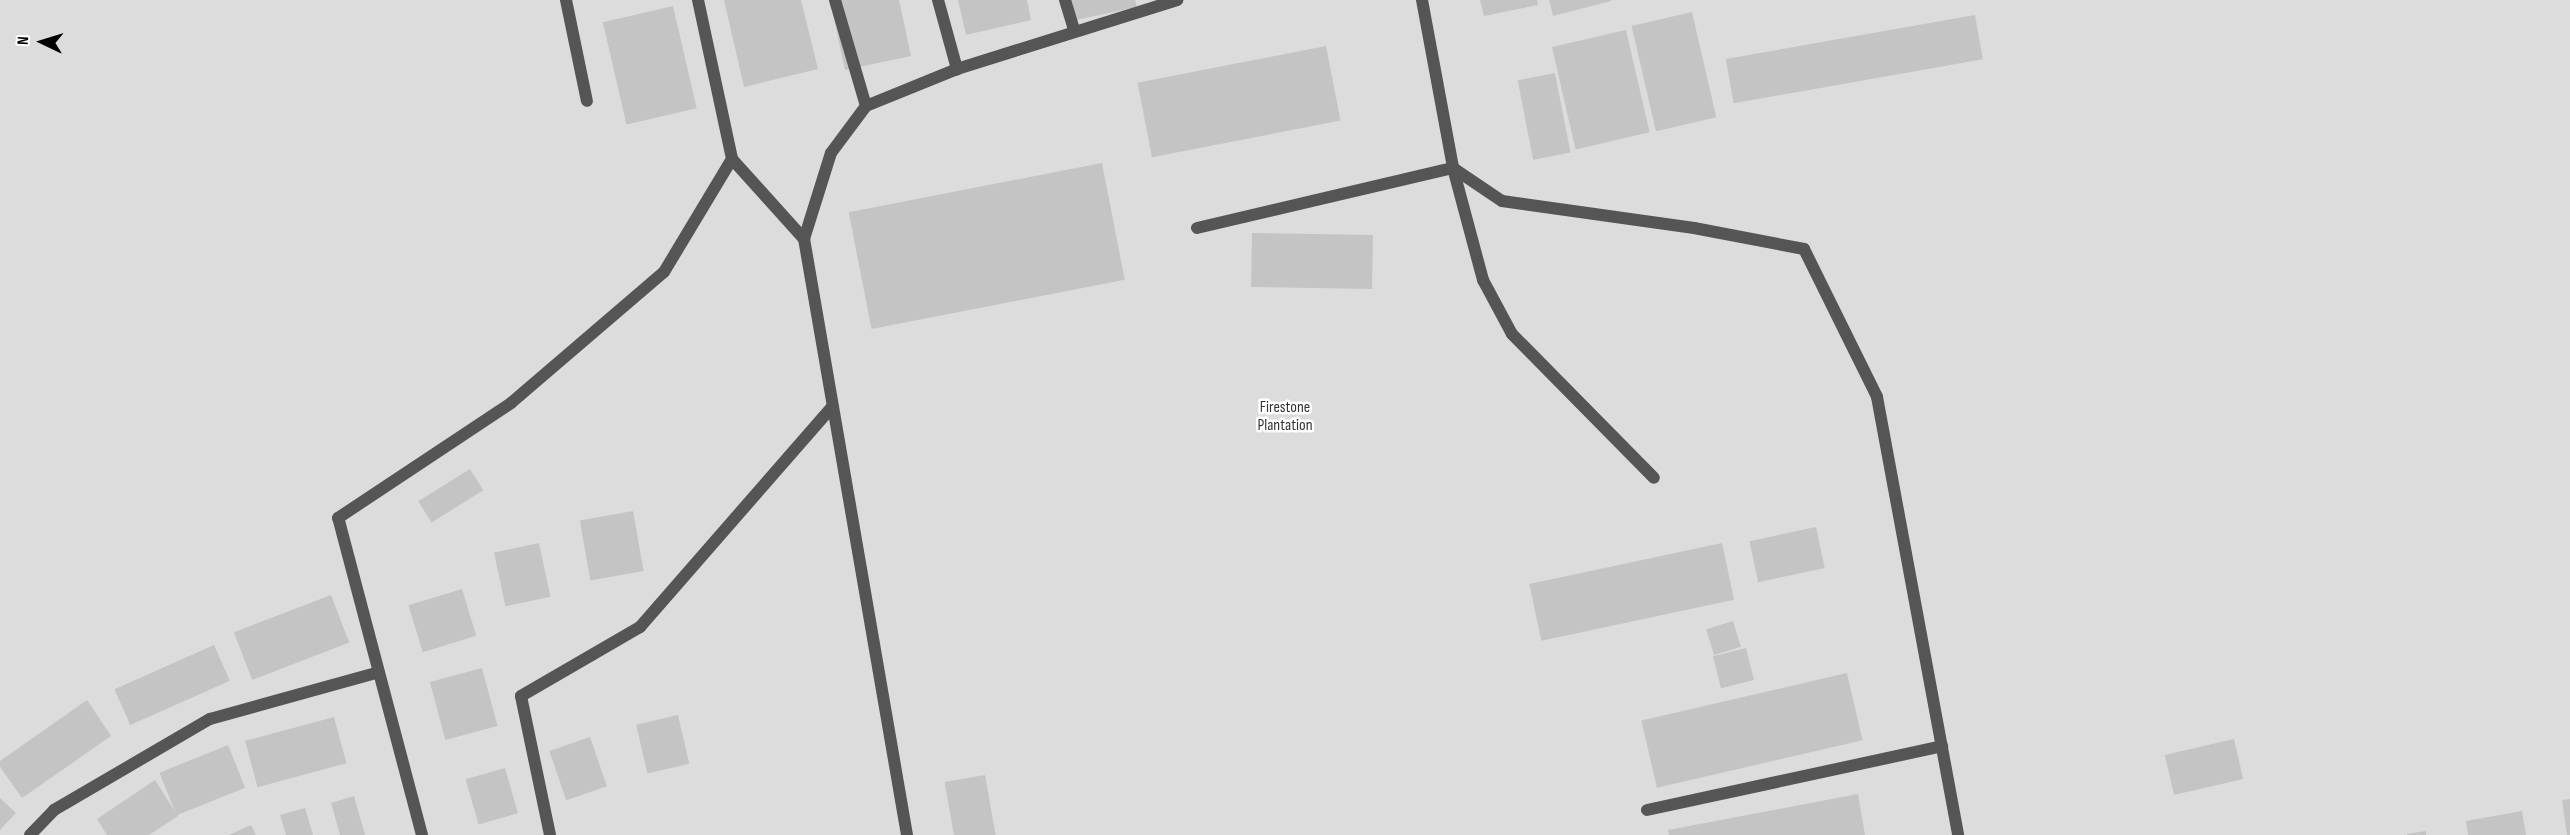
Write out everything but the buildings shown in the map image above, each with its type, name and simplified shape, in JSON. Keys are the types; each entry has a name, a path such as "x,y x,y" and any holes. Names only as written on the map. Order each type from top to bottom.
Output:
{"street":[{"path":"566,0 587,101"},
{"path":"698,0 732,159 804,239"},
{"path":"835,0 866,106"},
{"path":"938,0 957,69"},
{"path":"1065,0 1074,30"},
{"path":"907,835 804,239 831,153 866,106 957,69 1074,30 1177,0"},
{"path":"1422,0 1453,168 1483,280 1512,334 1654,478"},
{"path":"422,835 338,518 511,403 664,272 732,159"},
{"path":"1197,228 1453,168 1502,201 1694,228 1803,249 1877,397 1958,835"},
{"path":"550,835 521,696 640,627 833,406"},
{"path":"30,835 54,810 210,719 379,672"},
{"path":"1647,810 1942,746"}],"green space":[{"name":"Firestone Plantation","path":"0,0 2570,0 2570,835 0,835"}]}
